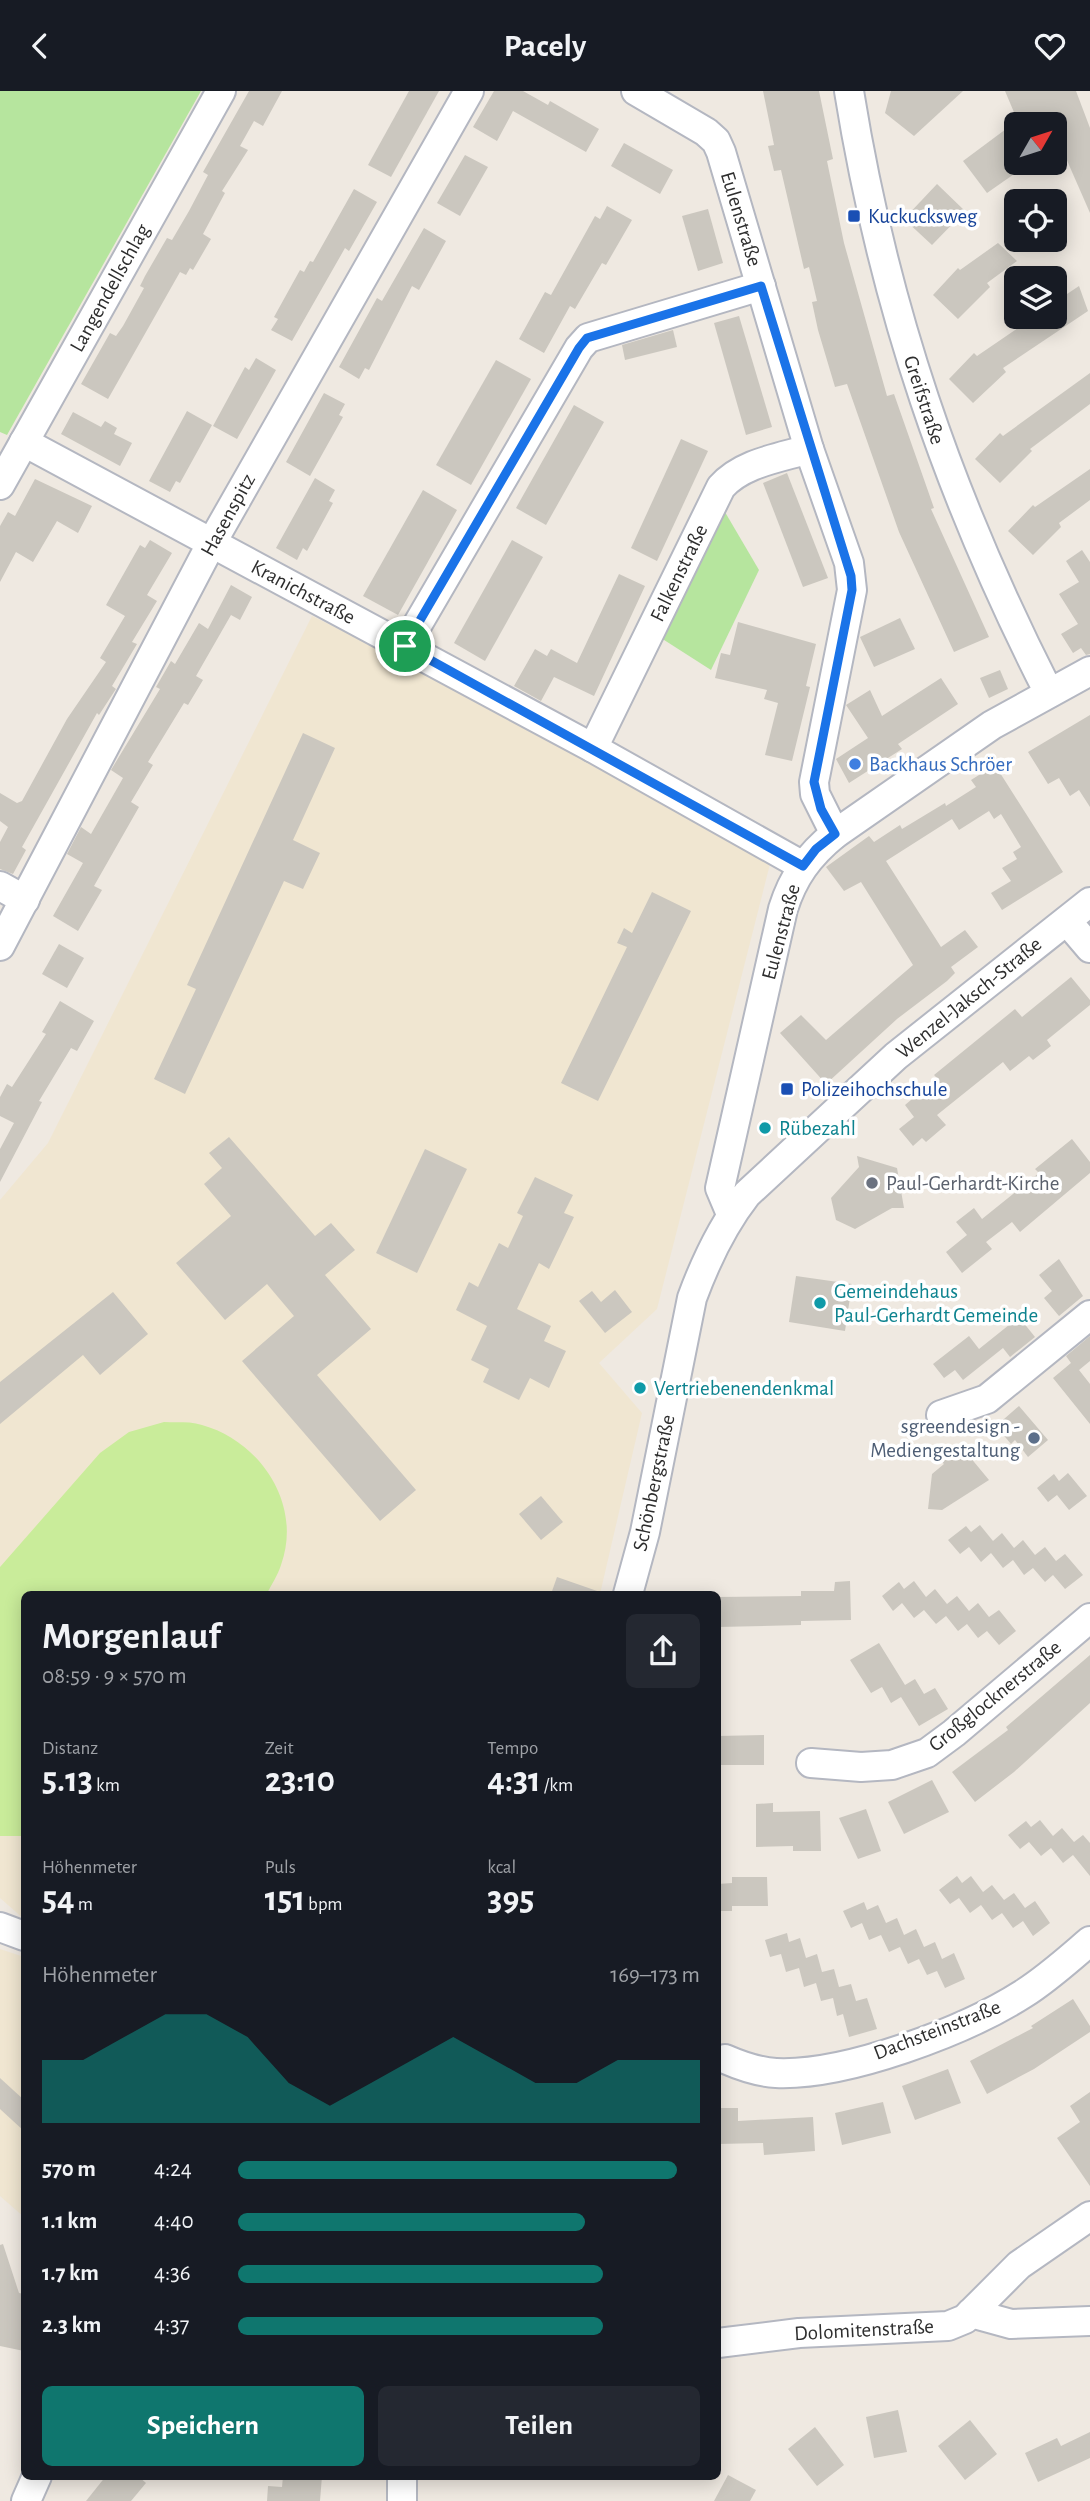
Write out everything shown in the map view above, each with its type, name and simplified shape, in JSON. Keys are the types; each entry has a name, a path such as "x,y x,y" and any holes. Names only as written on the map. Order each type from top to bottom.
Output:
{"street":[{"name":"Langendellschlag","path":"0,485 221,91"},
{"name":"Hasenspitz","path":"0,946 211,544 469,91"},
{"name":"Eulenstraße","path":"636,91 716,141 809,449 851,576 852,590 814,782 818,801 835,834 816,849 803,866 791,885 783,909 720,1188 731,1215"},
{"name":"Greifstraße","path":"849,91 881,256 925,408 971,530 1003,603 1049,693"},
{"path":"405,646 587,338 761,286"},
{"name":"Kranichstraße","path":"24,442 593,748 803,866"},
{"name":"Falkenstraße","path":"593,748 721,487 731,475 742,470 809,449"},
{"path":"835,834 992,725 1090,671"},
{"path":"0,886 25,900"},
{"name":"Wenzel-Jaksch-Straße","path":"731,1215 747,1194 896,1056 1090,902"},
{"path":"1067,921 1090,949"},
{"name":"Schönbergstraße","path":"629,1591 645,1532 692,1298 704,1264 731,1215"},
{"path":"941,1415 986,1399 1090,1315"},
{"name":"Großglocknerstraße","path":"811,1763 861,1767 891,1765 927,1753 1090,1618"},
{"path":"0,1927 21,1935"},
{"name":"Dachsteinstraße","path":"725,2059 751,2069 777,2073 811,2070 899,2050 956,2028 1021,1996 1090,1941"},
{"path":"1090,2216 1013,2270 971,2313 1011,2325 1090,2321"},
{"name":"Dolomitenstraße","path":"721,2343 799,2333 948,2326 971,2313"},
{"path":"26,2501 35,2480"},
{"path":"401,2501 402,2480"}],"shaded area":[{"path":"312,616 427,672 770,864 657,1309 599,1363 642,1413 601,1591 21,1591 21,1916 0,1898 0,1200 48,1143"},
{"path":"0,1949 21,1956 21,2214 0,2196"}],"green space":[{"path":"0,91 201,91 7,435 0,432"},
{"path":"722,507 759,570 711,670 661,638"},
{"path":"164,1422 197,1424 223,1433 242,1445 272,1478 281,1498 286,1520 286,1542 280,1569 269,1591 21,1591 21,1836 0,1836 0,1567 100,1453 129,1432"}],"building":[{"path":"249,91 282,91 263,126 254,121 240,146 248,150 222,191 225,193 203,234 211,239 193,270 190,268 186,275 180,272 108,399 81,384 110,333 116,336 123,326 144,288 140,286 145,276 167,238 172,240 189,211 208,175 203,172"},
{"path":"409,91 439,91 391,177 368,165"},
{"path":"494,91 523,91 548,105 550,101 599,129 586,152 513,111 497,141 473,127"},
{"path":"763,91 819,91 833,159 827,161 844,243 887,396 894,394 934,508 931,509 989,637 954,652 899,532 847,384 835,387 818,330 812,302 817,301 809,267 804,269 781,170 774,171 768,146 774,145"},
{"path":"891,91 963,91 914,136 885,113"},
{"path":"1005,91 1076,91 1090,128 1090,213 1068,163 1068,112 1014,112"},
{"path":"1004,130 1004,175 1013,175 987,193 963,161"},
{"path":"624,143 673,170 660,194 611,166"},
{"path":"465,155 488,167 460,216 437,203"},
{"path":"937,184 965,211 932,245 904,219"},
{"path":"354,189 377,202 349,251 345,248 292,341 271,330 278,319 274,317 300,270 304,272 310,261 313,262"},
{"path":"607,206 632,220 606,265 602,263 575,309 570,306 544,353 519,339 545,292 551,295 595,216 600,219"},
{"path":"708,209 723,263 698,271 682,216"},
{"path":"424,228 446,241 419,290 412,286 369,370 365,368 359,379 339,367 377,298 382,301"},
{"path":"998,243 1004,252 1017,261 1010,266 1004,266 1004,271 987,283 990,287 958,319 933,295 958,268 960,270"},
{"path":"1079,286 1088,311 1067,325 1067,294"},
{"path":"739,316 772,427 746,435 714,323"},
{"path":"1016,329 1061,329 1003,368 1006,372 973,403 949,379 974,353 977,356"},
{"path":"673,330 677,347 625,360 622,345"},
{"path":"256,358 276,370 237,439 213,426 245,367 249,370"},
{"path":"496,360 531,379 471,485 436,465"},
{"path":"1090,373 1090,404 1030,449 1032,451 1000,483 975,459 1000,433 1003,436"},
{"path":"324,393 345,404 339,415 343,417 310,476 286,462"},
{"path":"574,405 604,422 546,525 516,508"},
{"path":"187,411 212,425 180,483 176,481 170,492 149,481"},
{"path":"73,412 101,427 105,421 117,428 114,434 132,443 120,466 61,434"},
{"path":"681,439 708,451 657,561 631,548"},
{"path":"1090,469 1090,500 1059,523 1061,527 1033,555 1008,531 1033,505 1035,507"},
{"path":"787,473 828,578 803,587 763,483"},
{"path":"315,478 335,490 329,501 333,503 307,551 303,548 297,560 276,548"},
{"path":"35,479 92,506 78,533 57,521 33,562 16,552 0,582 0,526 8,512 15,516"},
{"path":"423,490 457,510 398,615 363,596"},
{"path":"150,540 172,553 147,595 157,601 132,642 137,644 112,686 116,689 99,715 97,713 22,847 26,850 13,874 0,869 0,842 8,827 0,821 0,793 17,803 22,801 67,719 106,662 100,658 125,616 106,605 140,545 145,548"},
{"path":"512,540 543,557 485,661 454,643"},
{"path":"1082,550 1090,562 1090,654 1086,655 1081,648 1073,653 1061,634 1078,624 1059,594 1079,582 1066,561"},
{"path":"619,574 645,586 594,696 554,677 541,701 514,686 535,649 547,656 551,649 577,663"},
{"path":"231,585 252,597 240,620 231,615 196,676 203,680 188,705 184,703 148,762 153,765 131,802 139,807 94,886 102,890 78,931 53,916 83,863 67,854 81,827 91,834 123,778 111,770 160,689 156,687 171,661 175,664 199,623 208,629"},
{"path":"900,618 915,649 874,667 860,637"},
{"path":"738,622 816,644 806,686 810,687 792,761 765,755 778,703 764,699 767,690 715,678 721,653 730,655"},
{"path":"1000,670 1008,689 989,698 980,678"},
{"path":"941,678 958,704 898,744 902,749 849,783 836,759 868,738 846,705 870,690 882,716"},
{"path":"1090,715 1090,807 1079,790 1070,796 1059,778 1048,784 1028,752"},
{"path":"303,733 335,748 293,840 320,853 303,889 284,881 185,1094 154,1079 196,989 187,985"},
{"path":"995,765 1063,872 1002,910 991,893 1011,881 1002,868 1017,859 1013,852 1021,847 1001,814 994,819 989,811 959,830 952,819 886,861 941,947 965,930 978,947 951,967 955,973 947,981 897,1019 826,1084 780,1033 801,1015 826,1040 913,965 861,882 844,891 826,867 869,836 874,842 900,825 902,829 945,803 946,806 976,787 971,780"},
{"path":"652,892 691,911 598,1101 561,1083 627,947 617,943 624,928 632,933"},
{"path":"59,944 84,958 67,988 42,974"},
{"path":"1071,977 1090,1000 1090,1005 1047,1040 1051,1046 1033,1060 1029,1056 1010,1071 1003,1062 937,1115 946,1125 926,1142 922,1138 913,1146 899,1129 914,1117 905,1105 937,1078 934,1075 1015,1009 1022,1017"},
{"path":"60,1001 94,1021 77,1051 71,1048 39,1101 42,1102 0,1182 0,1149 14,1123 0,1116 0,1097 7,1084 12,1087 46,1034 42,1032"},
{"path":"229,1137 315,1236 331,1223 355,1250 325,1275 371,1329 317,1375 416,1490 380,1521 242,1361 294,1316 267,1284 225,1320 176,1263 231,1216 204,1184 222,1168 209,1153"},
{"path":"1072,1139 1090,1162 1090,1173 1020,1232 1012,1222 986,1242 992,1249 962,1273 946,1252 967,1235 956,1222 974,1208 982,1219 1039,1173 1035,1169"},
{"path":"425,1149 467,1169 417,1273 376,1253"},
{"name":"Paul-Gerhardt-Kirche","path":"857,1156 897,1168 904,1208 892,1208 855,1229 836,1220 831,1198 859,1167"},
{"path":"535,1177 573,1195 564,1213 574,1217 549,1269 539,1263 517,1309 551,1326 544,1341 566,1351 549,1388 530,1378 519,1400 483,1382 489,1369 471,1360 487,1326 456,1310 469,1282 478,1287 499,1243 508,1248 523,1216 517,1213"},
{"path":"1059,1259 1083,1296 1059,1316 1044,1298 1052,1291 1039,1275"},
{"name":"Gemeindehaus Paul-Gerhardt Gemeinde","path":"796,1276 852,1284 845,1331 789,1322"},
{"path":"615,1290 632,1312 605,1333 579,1301 592,1291 601,1302"},
{"path":"113,1292 148,1334 100,1375 83,1355 0,1424 0,1382"},
{"path":"1019,1317 1035,1337 1010,1357 1003,1348 963,1380 955,1370 944,1378 933,1364 969,1336 979,1349"},
{"path":"1090,1336 1090,1361 1079,1370 1090,1384 1090,1424 1053,1378 1071,1363 1066,1356"},
{"path":"1019,1406 1048,1440 1028,1457 1015,1440 1011,1444 996,1426"},
{"path":"960,1445 989,1480 942,1510 928,1509 932,1474 944,1464 941,1461"},
{"path":"1068,1473 1087,1496 1069,1510 1057,1495 1048,1502 1037,1488 1054,1474 1059,1481"},
{"path":"541,1496 563,1522 541,1540 519,1514"},
{"path":"980,1525 993,1541 1002,1533 1014,1548 1023,1540 1035,1555 1045,1547 1056,1561 1065,1554 1083,1575 1065,1589 1053,1575 1045,1582 1033,1568 1024,1575 1013,1560 1003,1568 991,1553 981,1562 969,1547 960,1554 948,1540 966,1526 971,1532"},
{"path":"557,1577 597,1591 552,1591"},
{"path":"850,1581 851,1620 801,1621 801,1625 721,1627 721,1597 801,1596 801,1591 834,1591 835,1582"},
{"path":"914,1581 926,1597 935,1589 947,1604 957,1596 969,1611 978,1603 989,1617 999,1610 1016,1631 999,1645 987,1631 978,1638 967,1624 958,1631 946,1616 936,1624 924,1610 914,1618 902,1603 893,1611 882,1596 899,1582 904,1589"},
{"path":"879,1643 905,1685 915,1679 924,1694 935,1688 948,1709 919,1726 901,1697 891,1703 882,1687 871,1693 850,1660"},
{"path":"1090,1655 1090,1703 1014,1772 975,1802 952,1772 1008,1730 1006,1727"},
{"path":"764,1735 764,1765 721,1765 721,1736"},
{"path":"932,1780 949,1812 904,1834 888,1802"},
{"path":"773,1803 773,1812 820,1811 821,1851 793,1851 793,1846 756,1847 756,1804"},
{"path":"866,1809 881,1851 858,1859 839,1818"},
{"path":"1040,1820 1053,1836 1062,1828 1074,1842 1083,1835 1090,1843 1090,1876 1073,1855 1063,1863 1051,1848 1041,1856 1029,1842 1020,1849 1008,1835 1026,1821 1031,1827"},
{"path":"957,1876 962,1883 971,1876 983,1892 992,1885 1004,1900 1014,1893 1025,1908 1035,1901 1050,1923 1033,1936 1023,1921 1013,1928 1002,1913 992,1920 981,1905 970,1913 959,1898 950,1904 939,1890"},
{"path":"732,1877 767,1877 768,1906 732,1906 732,1911 721,1911 721,1884 732,1883"},
{"path":"864,1902 867,1910 878,1905 886,1923 897,1918 904,1935 916,1929 924,1947 935,1942 942,1959 954,1953 965,1979 945,1988 937,1971 927,1975 919,1959 908,1964 900,1947 889,1952 881,1935 869,1940 862,1923 851,1928 843,1911"},
{"path":"787,1933 789,1942 800,1938 806,1958 817,1954 822,1972 834,1969 839,1987 851,1984 856,2001 867,1998 877,2029 849,2037 843,2014 837,2016 833,1998 821,2001 816,1983 804,1987 799,1968 786,1972 781,1954 770,1957 765,1940"},
{"path":"1073,1999 1090,2026 1090,2032 1034,2069 987,2094 970,2061 1033,2028 1031,2026"},
{"path":"948,2069 961,2103 915,2120 902,2086"},
{"path":"0,2078 21,2097 21,2128 0,2109"},
{"path":"1090,2092 1090,2186 1057,2138 1080,2122 1070,2106"},
{"path":"883,2102 891,2133 842,2145 835,2113"},
{"path":"721,2108 738,2108 738,2121 813,2117 815,2151 764,2155 763,2143 721,2144"},
{"path":"3,2244 21,2293 21,2350 0,2346 0,2245"},
{"path":"898,2410 907,2452 874,2458 866,2417"},
{"path":"970,2420 997,2454 965,2480 938,2446"},
{"path":"815,2427 844,2465 817,2486 788,2449"},
{"path":"1090,2432 1090,2458 1038,2482 1025,2453 1057,2438 1061,2446"},
{"path":"728,2475 756,2490 750,2501 714,2501"},
{"path":"103,2480 143,2480 146,2483 131,2501 86,2501"},
{"path":"283,2480 322,2480 320,2501 267,2501 268,2486 282,2487"}],"place":[{"name":"Kuckucksweg","path":"854,216"},
{"name":"Backhaus Schröer","path":"855,764"},
{"name":"Polizeihochschule","path":"787,1089"},
{"name":"Rübezahl","path":"765,1128"},
{"name":"Paul-Gerhardt-Kirche","path":"872,1183"},
{"name":"Gemeindehaus Paul-Gerhardt Gemeinde","path":"820,1303"},
{"name":"Vertriebenendenkmal","path":"640,1388"},
{"name":"sgreendesign - Mediengestaltung","path":"1034,1438"}],"route":[{"path":"761,286 809,449 849,563 851,576 852,590 814,782 821,809 835,834 816,849 803,866 405,646 587,338 761,286"}]}
